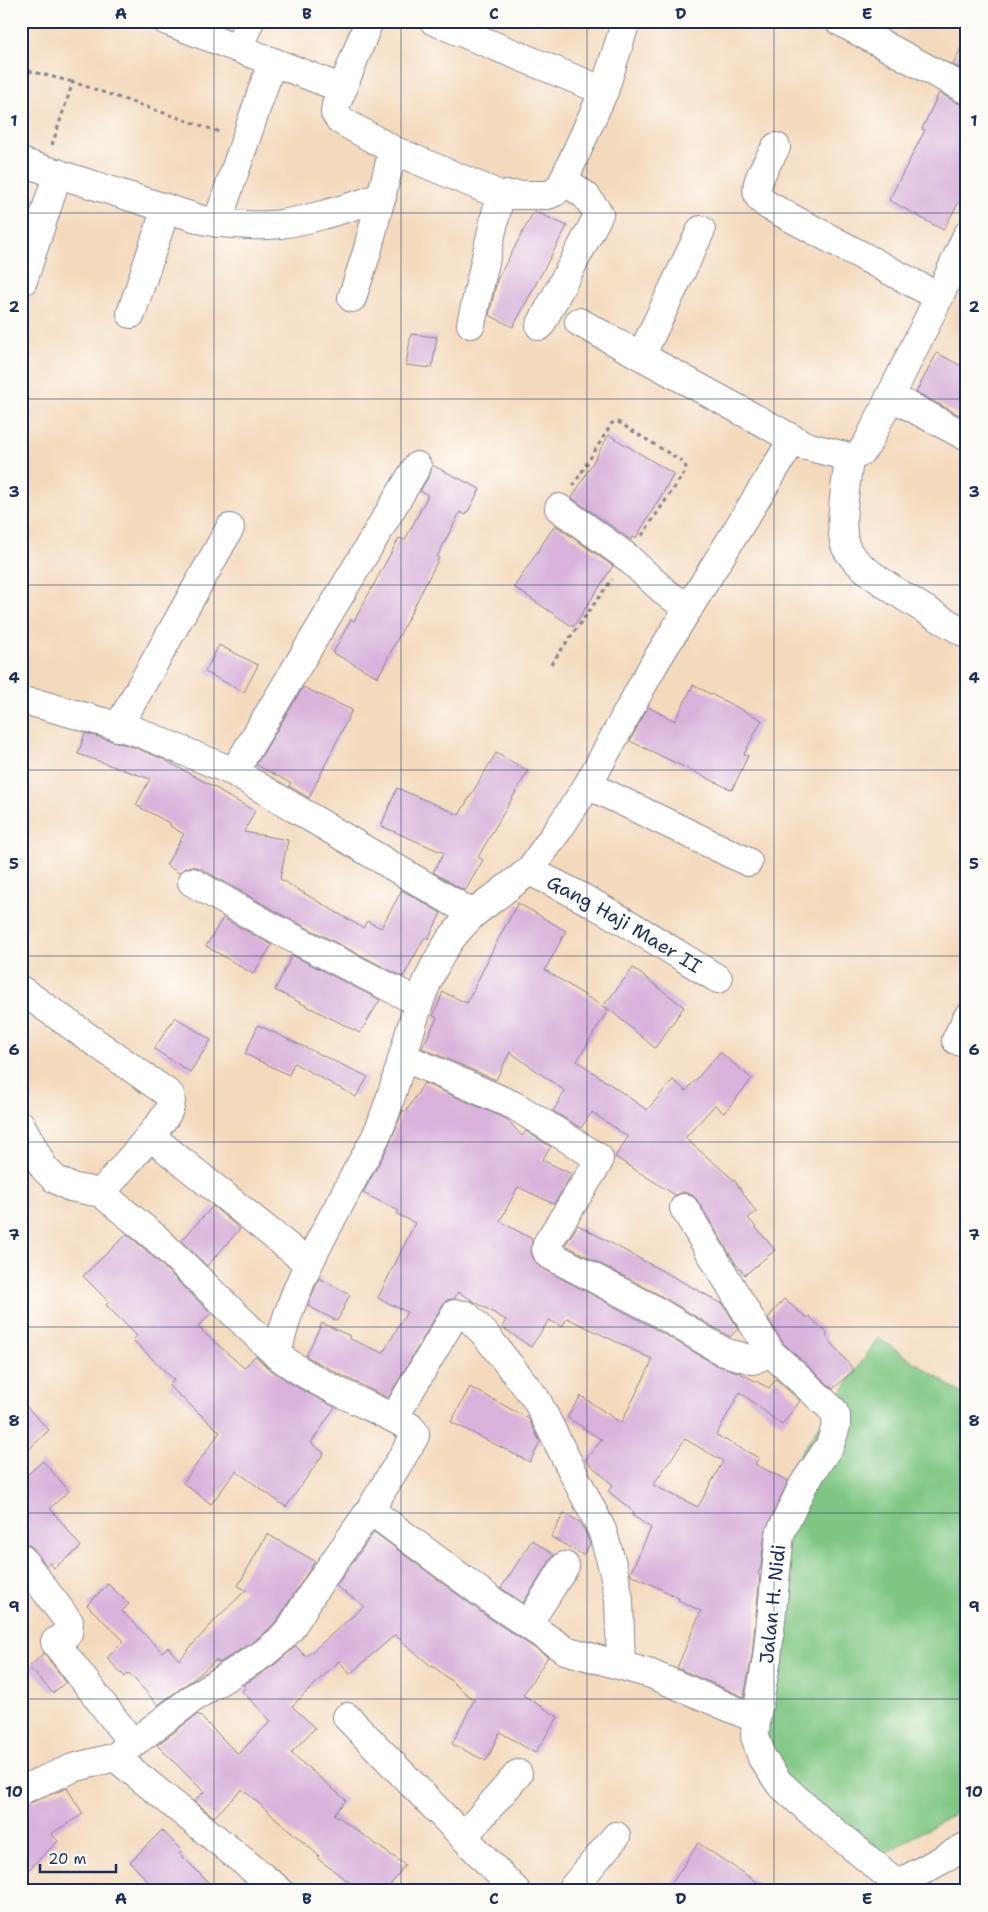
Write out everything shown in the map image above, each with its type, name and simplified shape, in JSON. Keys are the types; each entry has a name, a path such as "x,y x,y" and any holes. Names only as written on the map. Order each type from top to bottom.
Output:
{"street":[{"path":"167,21 342,89"},
{"path":"238,48 250,21"},
{"path":"369,21 342,89 335,113 340,120 394,150 500,195 548,195 555,192 561,186 604,91 626,21"},
{"path":"434,21 604,91"},
{"path":"841,22 967,90"},
{"path":"218,223 272,62"},
{"path":"776,147 759,178 756,189 760,198 769,206 939,297"},
{"path":"352,298 367,252 394,150"},
{"path":"23,281 41,168 203,220 218,223 279,224 335,211 382,197"},
{"path":"540,326 599,214 586,196 564,180"},
{"path":"471,324 500,195"},
{"path":"131,314 166,208"},
{"path":"641,356 701,230"},
{"path":"277,1355 289,1308 308,1263 379,1129 404,1057 407,1036 418,1002 434,967 449,941 473,914 529,871 558,830 588,784 654,664 787,449 798,444 849,457 856,456 867,444 939,297 967,235"},
{"path":"579,322 804,445"},
{"path":"890,396 967,437"},
{"path":"849,457 843,521 843,536 847,550 858,563 909,600 967,634"},
{"path":"234,772 417,466"},
{"path":"559,508 627,557 666,593 689,608"},
{"path":"118,727 230,528"},
{"path":"21,702 38,704 138,732 234,772 473,914"},
{"path":"588,784 748,862"},
{"name":"Gang Haji Maer II","path":"529,871 569,889 610,912 718,979"},
{"path":"192,882 277,930 418,1002"},
{"path":"21,990 170,1095 171,1107 150,1136 101,1194"},
{"path":"967,1018 956,1040 967,1044"},
{"path":"404,1057 515,1106 599,1158 593,1172 548,1244 546,1249 548,1254 653,1309 724,1352 753,1360 770,1352"},
{"path":"21,1125 44,1168 55,1180 70,1187 101,1194 156,1238 277,1355 297,1370 394,1418 410,1427 415,1433 415,1436 370,1510 320,1581 290,1628 279,1640 263,1654 196,1696 124,1750 73,1768 21,1790"},
{"path":"150,1136 308,1263"},
{"name":"Jalan H. Nidi","path":"684,1208 770,1352 832,1410 836,1416 836,1426 830,1444 804,1485 780,1534 767,1658 756,1719 755,1736 762,1758 779,1783 895,1887"},
{"path":"394,1418 454,1314 466,1315 484,1334 536,1399 602,1530 613,1568 619,1599 621,1665"},
{"path":"370,1510 494,1602 565,1650 651,1674 756,1719"},
{"path":"21,1558 69,1622 68,1633 54,1642 124,1750 280,1891"},
{"path":"528,1624 565,1566"},
{"path":"347,1717 516,1891"},
{"path":"463,1837 518,1774"},
{"path":"570,1891 616,1836"},
{"path":"895,1887 967,1846"}],"path":[{"path":"21,69 73,82 246,141"},
{"path":"41,168 73,82"},
{"path":"559,508 614,422 618,422 683,462 686,467"}],"green space":[{"path":"878,1338 967,1397 967,1807 880,1856 748,1747 770,1557 800,1454"}],"building":[{"path":"967,35 967,72 953,65"},
{"path":"939,93 967,106 967,206 959,202 943,230 889,200 925,130 922,129"},
{"path":"534,211 567,226 513,327 489,315 497,280"},
{"path":"411,334 437,337 432,368 406,365"},
{"path":"937,353 967,369 967,419 916,392"},
{"path":"609,435 674,474 636,538 633,537 631,540 572,498"},
{"path":"432,465 480,489 466,515 460,512 437,557 439,558 378,677 333,653 351,619 354,621 399,538 405,540 428,495 420,491 430,474"},
{"path":"555,525 613,566 573,627 514,587"},
{"path":"219,645 258,665 244,692 205,672"},
{"path":"693,685 762,720 744,754 748,756 732,790 630,741 648,707 675,721"},
{"path":"303,687 352,710 309,798 289,786 291,783 256,765"},
{"path":"85,733 133,747 163,759 255,811 244,832 288,840 280,879 363,928 367,921 381,928 402,890 441,913 428,939 425,937 403,977 284,916 200,868 191,866 179,873 166,865 184,834 170,826 171,824 136,805 150,779 78,754"},
{"path":"496,753 528,771 478,857 483,860 465,891 433,872 444,853 381,826 397,788 459,815"},
{"path":"518,903 566,931 545,970 608,1010 577,1061 647,1110 673,1080 686,1091 720,1052 752,1079 724,1113 715,1105 685,1138 735,1181 756,1212 748,1218 775,1250 745,1275 692,1195 683,1192 675,1195 615,1157 628,1137 592,1112 581,1128 553,1111 565,1091 510,1052 496,1080 422,1048 437,1018 433,1016 443,992 467,1003"},
{"path":"223,918 272,945 253,974 206,946"},
{"path":"292,955 380,1000 360,1033 275,990"},
{"path":"633,968 684,1007 655,1048 604,1005"},
{"path":"175,1017 211,1040 190,1072 154,1049"},
{"path":"258,1025 368,1077 356,1097 294,1063 289,1075 245,1054"},
{"path":"424,1083 507,1119 522,1136 526,1131 551,1147 542,1160 572,1174 554,1204 518,1187 500,1221 532,1239 531,1255 540,1267 645,1323 716,1365 738,1372 769,1388 776,1379 800,1401 782,1425 740,1392 716,1435 759,1458 755,1464 788,1481 765,1532 761,1567 758,1574 760,1575 752,1656 744,1697 677,1668 701,1611 630,1574 651,1528 632,1515 634,1512 608,1491 613,1485 585,1460 602,1440 567,1417 581,1396 621,1423 652,1359 567,1318 562,1327 549,1320 531,1347 502,1327 506,1320 458,1292 454,1299 447,1300 442,1306 388,1398 306,1356 322,1323 350,1336 348,1338 383,1353 407,1312 378,1298 415,1223 397,1214 399,1211 363,1193 389,1145 403,1110 406,1112","holes":["685,1439 723,1461 698,1507 653,1485"]},
{"path":"213,1206 240,1229 207,1266 181,1241"},
{"path":"578,1225 722,1302 738,1329 730,1337 661,1296 565,1245"},
{"path":"127,1234 211,1313 198,1327 244,1368 255,1356 268,1368 293,1385 335,1407 311,1443 324,1453 286,1507 236,1471 211,1504 183,1483 220,1432 169,1386 174,1380 133,1340 137,1336 106,1305 109,1302 83,1276"},
{"path":"319,1278 350,1295 337,1321 308,1306"},
{"path":"784,1299 807,1318 809,1316 828,1334 826,1336 854,1370 833,1389 784,1344 768,1318"},
{"path":"470,1387 529,1419 540,1442 530,1462 451,1422"},
{"path":"21,1401 49,1430 21,1457"},
{"path":"43,1461 69,1491 50,1508 81,1547 54,1568 50,1563 47,1566 28,1544 21,1543 21,1480"},
{"path":"564,1513 580,1522 587,1536 590,1544 583,1555 551,1537"},
{"path":"374,1532 485,1615 548,1657 523,1695 558,1717 535,1753 500,1732 486,1761 452,1744 474,1700 395,1635 350,1674 339,1661 292,1706 315,1728 291,1753 346,1800 334,1814 405,1865 386,1891 361,1891 318,1859 319,1856 242,1789 214,1817 194,1801 204,1792 157,1745 198,1714 238,1754 271,1721 242,1691 246,1687 243,1685 273,1666 296,1646 306,1657 364,1606 336,1586"},
{"path":"267,1534 315,1561 278,1619 268,1630 219,1663 216,1660 158,1705 129,1673 125,1677 107,1658 124,1641 87,1605 108,1584 129,1604 122,1611 162,1652 168,1647 179,1660 216,1619 246,1590 238,1586"},
{"path":"532,1540 554,1555 523,1603 501,1588"},
{"path":"44,1653 66,1682 53,1693 29,1667"},
{"path":"67,1788 83,1814 51,1834 58,1841 21,1877 21,1813 32,1802"},
{"path":"162,1830 182,1851 179,1853 217,1891 157,1891 130,1862"},
{"path":"698,1843 770,1891 667,1891"}]}
